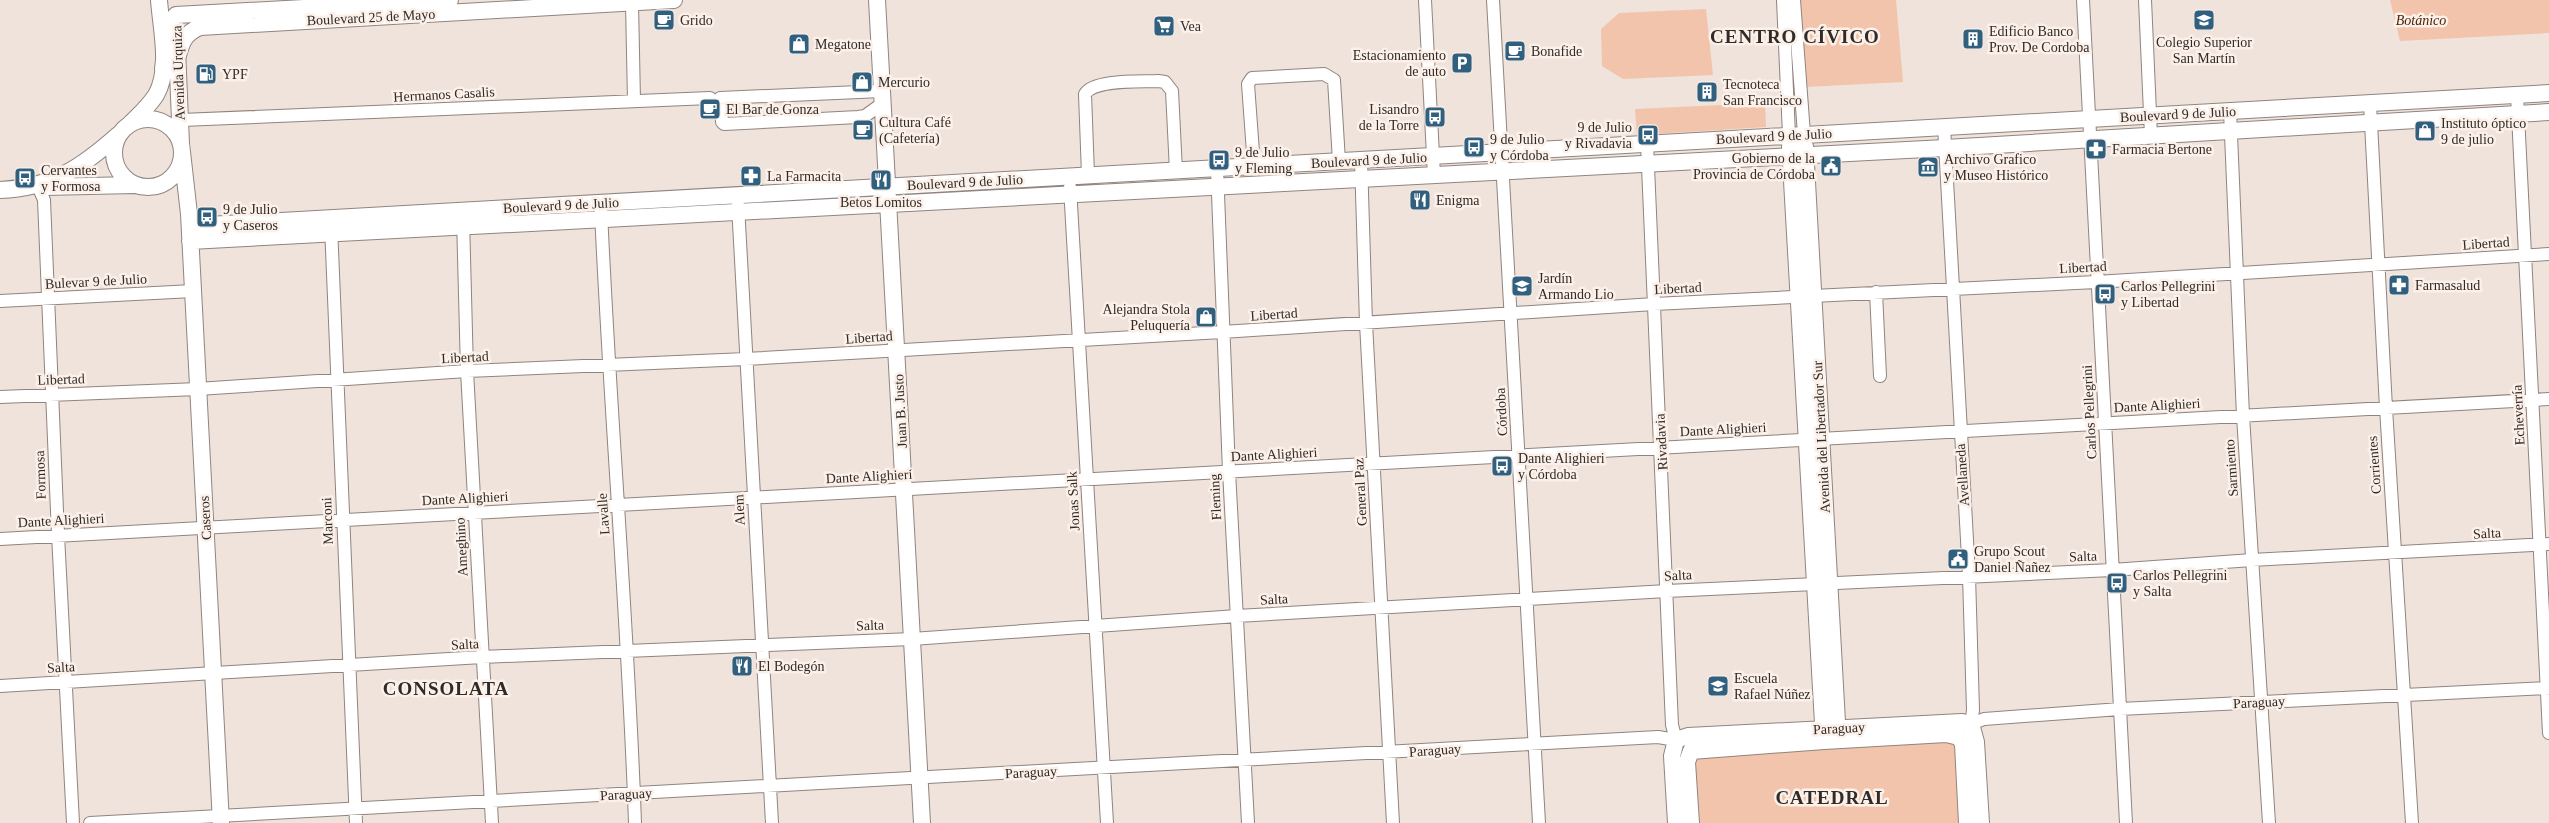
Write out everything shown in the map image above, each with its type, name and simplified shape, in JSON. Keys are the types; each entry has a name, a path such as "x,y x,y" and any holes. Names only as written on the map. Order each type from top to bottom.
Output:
{"main road":[{"name":"Avenida Urquiza","path":"124,130 155,97 163,68 160,0"},
{"name":"Boulevard 25 de Mayo","path":"176,7 304,9 451,4 632,3 674,0"},
{"name":"Juan B. Justo","path":"877,0 922,823"},
{"name":"Avenida Urquiza","path":"176,7 182,149"},
{"path":"163,68 168,26 176,7"},
{"name":"Boulevard 25 de Mayo","path":"177,59 182,40 193,30 200,27 304,9"},
{"name":"Boulevard 9 de Julio","path":"190,227 601,202 1339,161 1502,154 1944,126 2230,112 2549,93"},
{"name":"Boulevard 9 de Julio","path":"190,227 332,235 1945,148 2549,112"},
{"path":"0,190 38,186 51,188 135,185 145,187 161,185 177,172 182,149 175,132 156,120 140,121 124,130 80,166 38,186"},
{"path":"124,130 115,146 115,162 123,176 135,185"},
{"name":"Avenida del Libertador Sur","path":"1797,135 1831,734"},
{"name":"Caseros","path":"182,149 190,227 221,819"},
{"name":"Caseros","path":"161,185 176,190 190,227"},
{"name":"Paraguay","path":"1691,751 1831,734 1962,722 1970,724"},
{"path":"1967,823 1963,744 1959,737 1970,724"},
{"name":"Avellaneda","path":"1970,724 1976,742 1981,823"},
{"name":"Paraguay","path":"1676,740 1688,736 1831,734 1946,734 1959,737"},
{"path":"1676,740 1691,751 1687,762 1691,823"},
{"name":"Rivadavia","path":"1676,740 1672,756 1676,823"}],"street":[{"path":"1425,0 1434,175"},
{"name":"Córdoba","path":"1493,0 1539,823"},
{"path":"1783,0 1797,135"},
{"path":"1794,0 1797,135"},
{"name":"Carlos Pellegrini","path":"2082,0 2126,823"},
{"path":"2145,0 2151,136"},
{"path":"632,3 634,101"},
{"path":"1254,166 1248,84 1252,78 1324,74 1334,80 1339,161"},
{"path":"1088,175 1086,94 1091,87 1158,81 1165,82 1172,91 1176,171"},
{"name":"Echeverría","path":"2517,96 2532,400 2544,545 2549,733"},
{"path":"715,98 722,122 865,116 882,97"},
{"name":"Hermanos Casalis","path":"180,120 715,98 882,97"},
{"name":"Corrientes","path":"2370,104 2386,408 2412,823"},
{"name":"Sarmiento","path":"2230,112 2243,416 2269,823"},
{"name":"Avellaneda","path":"1944,126 1951,288 1969,576 1973,710 1970,724"},
{"name":"Rivadavia","path":"1647,144 1672,725 1676,740"},
{"name":"General Paz","path":"1361,160 1366,322 1394,823"},
{"name":"Fleming","path":"1217,168 1222,332 1248,823"},
{"name":"Jonas Salk","path":"1069,176 1107,823"},
{"name":"Formosa","path":"38,186 44,200 47,299 73,823"},
{"name":"Alem","path":"737,195 772,823"},
{"name":"Lavalle","path":"601,202 617,505 628,652 635,823"},
{"name":"Ameghino","path":"462,210 467,371 492,823"},
{"name":"Marconi","path":"330,218 356,823"},
{"name":"Libertad","path":"0,397 198,389 467,371 746,359 1079,341 1654,304 2096,282 2549,254"},
{"name":"Bulevar 9 de Julio","path":"0,301 193,291"},
{"path":"1876,292 1880,376"},
{"name":"Dante Alighieri","path":"0,538 2549,399"},
{"name":"Salta","path":"0,686 482,658 762,644 912,639 1237,616 1667,591 2112,570 2252,560 2544,545"},
{"name":"Paraguay","path":"1970,724 1984,719 2120,709 2547,688"},
{"name":"Paraguay","path":"90,823 221,819 355,808 491,800 1244,761 1658,737 1676,740"}],"green space":[{"path":"1799,0 1896,0 1903,82 1805,87"},
{"name":"Botánico","path":"2390,0 2549,0 2549,33 2400,41"},
{"path":"1706,9 1713,75 1623,79 1602,66 1601,29 1619,13"},
{"path":"1765,103 1766,127 1637,135 1635,109"},
{"path":"1959,737 1967,823 1691,823 1691,751"}],"place":[{"name":"Grido","path":"664,20"},
{"name":"Colegio Superior San Martín","path":"2204,20"},
{"name":"Vea","path":"1164,26"},
{"name":"Edificio Banco Prov. De Cordoba","path":"1973,39"},
{"name":"Megatone","path":"799,44"},
{"name":"Bonafide","path":"1515,51"},
{"name":"Estacionamiento de auto","path":"1462,63"},
{"name":"YPF","path":"206,74"},
{"name":"Mercurio","path":"862,82"},
{"name":"Tecnoteca San Francisco","path":"1707,92"},
{"name":"El Bar de Gonza","path":"710,109"},
{"name":"Lisandro de la Torre","path":"1435,117"},
{"name":"Cultura Café (Cafetería)","path":"863,130"},
{"name":"Instituto óptico 9 de julio","path":"2425,131"},
{"name":"9 de Julio y Rivadavia","path":"1648,135"},
{"name":"9 de Julio y Córdoba","path":"1474,147"},
{"name":"Farmacia Bertone","path":"2096,149"},
{"name":"9 de Julio y Fleming","path":"1219,160"},
{"name":"Gobierno de la Provincia de Córdoba","path":"1831,166"},
{"name":"Archivo Grafico y Museo Histórico","path":"1928,167"},
{"name":"La Farmacita","path":"751,176"},
{"name":"Cervantes y Formosa","path":"25,178"},
{"name":"Betos Lomitos","path":"881,180"},
{"name":"Enigma","path":"1420,200"},
{"name":"9 de Julio y Caseros","path":"207,217"},
{"name":"Farmasalud","path":"2399,285"},
{"name":"Jardín Armando Lio","path":"1522,286"},
{"name":"Carlos Pellegrini y Libertad","path":"2105,294"},
{"name":"Alejandra Stola Peluquería","path":"1206,317"},
{"name":"Dante Alighieri y Córdoba","path":"1502,466"},
{"name":"Grupo Scout Daniel Ñañez","path":"1958,559"},
{"name":"Carlos Pellegrini y Salta","path":"2117,583"},
{"name":"El Bodegón","path":"742,666"},
{"name":"Escuela Rafael Núñez","path":"1718,686"}],"district":[{"name":"CENTRO CÍVICO","path":"1795,36"},
{"name":"CONSOLATA","path":"446,688"},
{"name":"CATEDRAL","path":"1832,797"}]}
